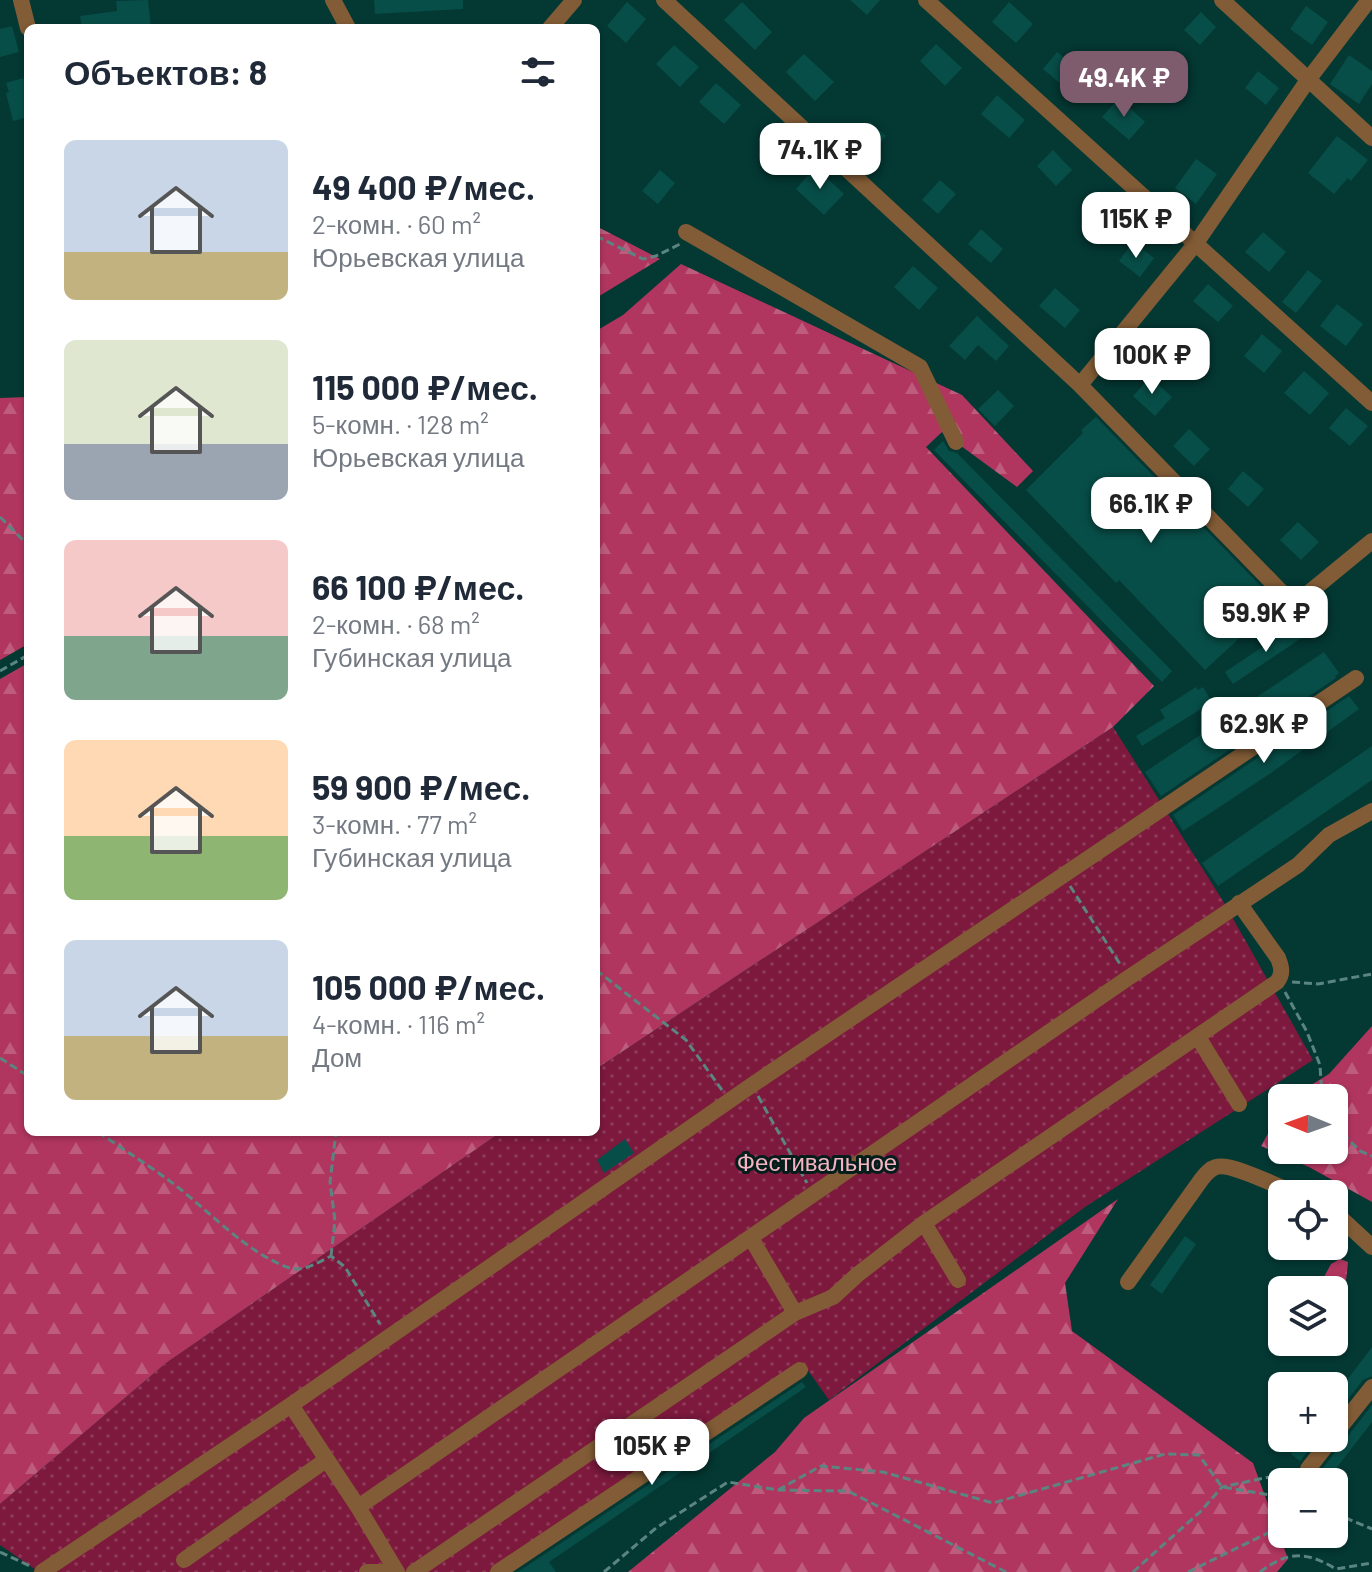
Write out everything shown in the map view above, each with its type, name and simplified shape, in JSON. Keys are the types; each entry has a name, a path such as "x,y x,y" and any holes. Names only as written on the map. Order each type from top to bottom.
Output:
{"street":[{"path":"21,0 27,24"},
{"path":"333,0 346,24"},
{"path":"553,24 574,0"},
{"path":"664,0 1080,385 1294,605 1372,541"},
{"path":"926,0 1372,403"},
{"path":"1222,0 1372,138"},
{"path":"1080,385 1196,243 1308,80 1369,0"},
{"path":"690,234 920,367 956,442"},
{"path":"36,1569 291,1405 752,1085 1356,678"},
{"path":"358,1507 1128,978 1298,865 1329,835 1372,811"},
{"path":"414,1572 795,1313 833,1297 924,1223 1270,987 1281,977 1282,967 1239,903"},
{"path":"1198,1037 1239,1104"},
{"path":"1128,1282 1201,1180 1216,1167 1223,1166 1268,1183"},
{"path":"924,1223 958,1280"},
{"path":"1348,1225 1372,1247"},
{"path":"751,1238 795,1313"},
{"path":"498,1572 800,1370"},
{"path":"1348,1418 1372,1387"},
{"path":"291,1405 397,1572"},
{"path":"1309,1468 1321,1452"},
{"path":"184,1560 326,1460"},
{"path":"367,1572 385,1572"}],"path":[{"path":"600,238 643,259 656,256 690,234"},
{"path":"0,517 24,541"},
{"path":"0,671 24,657"},
{"path":"1064,877 1128,978"},
{"path":"600,973 686,1040 730,1103"},
{"path":"1281,977 1318,984 1372,974"},
{"path":"1281,977 1287,999 1307,1032 1320,1065 1321,1084"},
{"path":"0,1058 24,1073"},
{"path":"752,1085 814,1195"},
{"path":"104,1136 174,1184 258,1251 276,1261 293,1269 313,1266 331,1256"},
{"path":"331,1256 335,1221 330,1182 336,1136"},
{"path":"1348,1139 1360,1151 1372,1156"},
{"path":"331,1256 345,1267 389,1337"},
{"path":"778,1490 821,1466 883,1472 993,1503 1165,1454 1199,1455 1222,1487 1268,1495"},
{"path":"1133,1572 1200,1512 1222,1487 1268,1477"},
{"path":"604,1572 656,1528 728,1482 778,1490 848,1491 1006,1572"},
{"path":"1348,1519 1372,1529"},
{"path":"1188,1572 1268,1533"},
{"path":"0,1552 36,1569"},
{"path":"1260,1572 1277,1559 1301,1555 1320,1559 1336,1569 1372,1563"}],"green space":[{"path":"600,228 660,259 600,296"},
{"path":"681,264 962,395 1033,471 1017,487 942,432 926,447 1154,686 1113,727 600,1066 600,329 623,315"},
{"path":"24,397 24,646 0,660 0,398"},
{"path":"24,665 24,1136 495,1136 166,1363 0,1504 0,679"},
{"name":"Фестивальное","path":"1113,727 1223,901 1313,1060 1276,1084 1268,1084 1268,1089 1085,1207 829,1400 802,1362 492,1572 39,1572 0,1545 0,1504 166,1363 495,1136 600,1136 600,1066"},
{"path":"1372,1026 1372,1202 1348,1189 1348,1180 1332,1180 1302,1164 1348,1164 1348,1084 1313,1084 1329,1074"},
{"path":"1268,1134 1268,1149 1261,1146"},
{"path":"1118,1199 1065,1283 1072,1331 1253,1463 1268,1504 1268,1548 1284,1548 1288,1559 1277,1572 628,1572 775,1452 804,1418"},
{"path":"1338,1260 1348,1262 1347,1276 1325,1276 1331,1264"}],"building":[{"path":"148,0 151,24 81,24 80,16 117,11 116,1"},
{"path":"374,0 463,0 463,9 375,14"},
{"path":"850,0 880,0 867,15"},
{"path":"627,2 646,19 626,43 607,26"},
{"path":"742,2 772,32 755,50 724,20"},
{"path":"1009,2 1033,24 1016,43 992,22"},
{"path":"1306,6 1328,22 1312,45 1290,29"},
{"path":"1201,12 1216,27 1200,45 1184,30"},
{"path":"12,26 19,52 0,57 0,29"},
{"path":"936,44 962,68 945,86 920,61"},
{"path":"674,45 699,67 680,87 656,64"},
{"path":"1057,52 1082,72 1068,90 1043,69"},
{"path":"804,54 834,82 815,101 786,72"},
{"path":"1349,55 1372,71 1372,84 1359,104 1330,84"},
{"path":"1258,71 1279,88 1266,105 1245,88"},
{"path":"24,80 24,118 13,121 6,83"},
{"path":"716,83 741,105 724,124 699,102"},
{"path":"997,95 1025,120 1009,138 981,114"},
{"path":"1119,98 1145,122 1129,140 1102,117"},
{"path":"870,122 886,136 873,152 857,138"},
{"path":"1337,136 1368,160 1351,181 1348,178 1334,194 1308,173"},
{"path":"1053,150 1072,170 1056,186 1037,166"},
{"path":"1196,159 1217,174 1196,204 1175,188"},
{"path":"815,167 844,194 824,215 796,189"},
{"path":"660,170 675,183 658,204 642,191"},
{"path":"940,180 956,194 938,214 922,200"},
{"path":"981,229 1003,249 991,263 968,244"},
{"path":"1263,232 1286,252 1269,272 1245,252"},
{"path":"1133,242 1154,258 1140,277 1119,261"},
{"path":"913,266 938,288 919,310 894,287"},
{"path":"1308,270 1322,281 1296,313 1282,302"},
{"path":"1208,284 1233,306 1218,322 1193,301"},
{"path":"1055,288 1080,310 1065,328 1039,306"},
{"path":"1337,304 1363,324 1346,346 1320,326"},
{"path":"977,316 1009,346 996,361 978,345 965,360 949,346"},
{"path":"1262,334 1282,351 1264,373 1244,356"},
{"path":"1304,371 1329,393 1310,415 1284,393"},
{"path":"1150,377 1172,397 1155,416 1133,396"},
{"path":"998,390 1014,406 995,426 978,409"},
{"path":"1346,408 1368,426 1350,446 1329,428"},
{"path":"1096,417 1281,607 1262,625 1258,621 1205,670 1119,580 1116,583 1026,490"},
{"path":"1189,429 1210,449 1194,466 1173,446"},
{"path":"943,441 949,451 957,453 1172,671 1162,682 934,450"},
{"path":"1243,471 1264,489 1248,507 1228,489"},
{"path":"1298,522 1319,542 1301,560 1280,540"},
{"path":"1298,623 1306,635 1233,684 1225,672"},
{"path":"1324,652 1339,673 1336,678 1161,796 1145,772"},
{"path":"1196,687 1198,690 1203,687 1212,702 1142,746 1136,736 1165,718 1160,710"},
{"path":"1349,696 1359,709 1271,773 1183,831 1173,815"},
{"path":"1372,746 1372,780 1218,886 1202,863"},
{"path":"625,1139 634,1153 604,1173 597,1160"},
{"path":"1185,1236 1196,1244 1162,1294 1150,1285"},
{"path":"1372,1347 1372,1376 1363,1380 1348,1399 1348,1379"},
{"path":"802,1382 806,1387 549,1562 556,1572 518,1572"},
{"path":"1372,1405 1372,1422 1336,1468 1323,1468 1335,1452 1348,1452 1348,1436"},
{"path":"1292,1452 1307,1452 1300,1461 1291,1454"}]}
